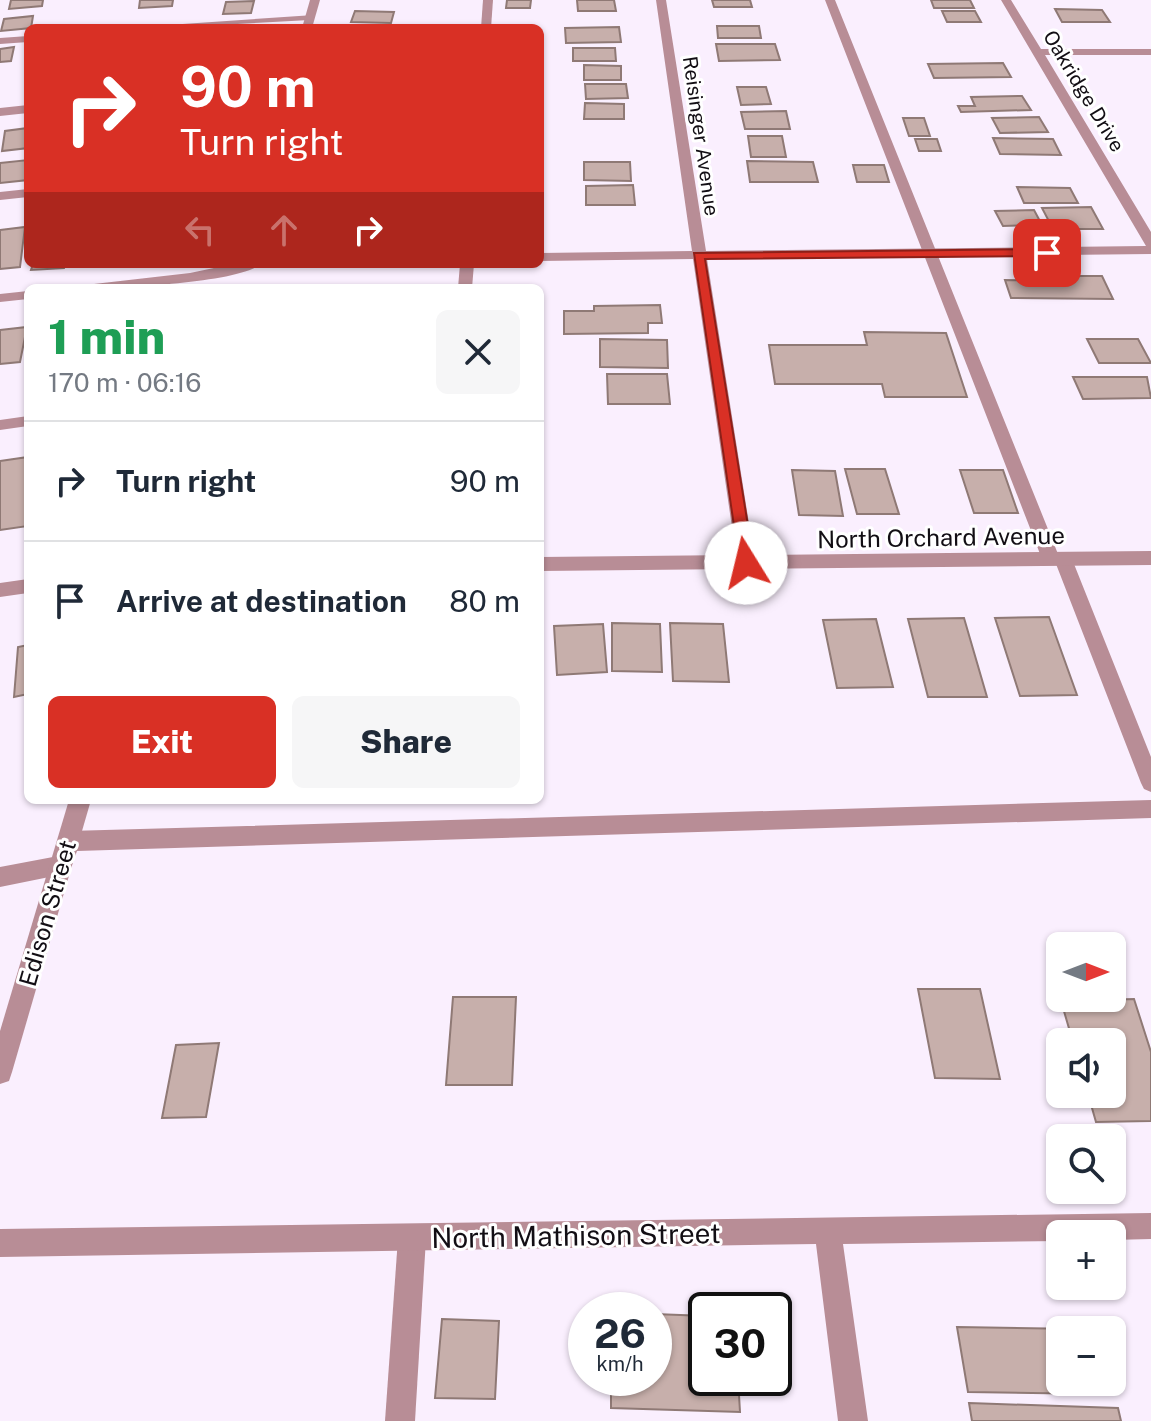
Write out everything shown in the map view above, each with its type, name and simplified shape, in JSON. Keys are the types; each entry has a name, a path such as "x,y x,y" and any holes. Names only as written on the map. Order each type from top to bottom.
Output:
{"street":[{"path":"262,24 309,22 315,0"},
{"path":"486,24 488,0"},
{"name":"Reisinger Avenue","path":"661,0 746,563"},
{"path":"830,0 931,254 1151,783"},
{"name":"Oakridge Drive","path":"1006,0 1151,243"},
{"path":"0,41 24,39"},
{"path":"1037,52 1151,52"},
{"path":"0,112 24,109"},
{"path":"0,196 24,193"},
{"path":"544,257 1151,250"},
{"path":"129,284 190,277 228,268"},
{"path":"0,298 24,295"},
{"path":"0,425 24,422"},
{"name":"North Orchard Avenue","path":"544,564 1151,558"},
{"path":"0,590 24,587"},
{"name":"Edison Street","path":"0,1072 79,804"},
{"path":"0,877 61,866 69,841 1151,809"},
{"name":"North Mathison Street","path":"0,1243 1151,1226"},
{"path":"828,1232 853,1421"},
{"path":"400,1421 412,1238"}],"building":[{"path":"11,0 43,0 42,6 9,9"},
{"path":"140,0 173,0 172,6 139,8"},
{"path":"507,0 531,0 530,8 506,8"},
{"path":"577,0 614,0 616,11 578,11"},
{"path":"712,0 750,0 752,7 714,7"},
{"path":"931,0 970,0 974,8 934,8"},
{"path":"254,1 251,13 223,14 226,2"},
{"path":"1055,9 1102,10 1110,22 1062,22"},
{"path":"355,11 394,12 391,23 351,22"},
{"path":"942,11 975,11 981,22 947,22"},
{"path":"33,16 32,24 24,24 24,29 1,31 4,19"},
{"path":"717,26 759,26 761,38 718,38"},
{"path":"619,27 621,42 566,43 565,28"},
{"path":"716,44 775,44 780,60 719,61"},
{"path":"14,47 11,61 0,62 0,49"},
{"path":"573,48 615,48 616,61 573,61"},
{"path":"1003,63 1011,77 934,78 928,64"},
{"path":"584,65 621,66 621,80 584,80"},
{"path":"585,84 626,84 628,98 586,99"},
{"path":"737,87 766,87 771,104 741,105"},
{"path":"1022,96 1031,110 961,112 958,106 975,106 971,97"},
{"path":"585,103 624,104 624,119 584,119"},
{"path":"786,111 790,129 745,129 741,112"},
{"path":"1039,117 1048,132 1000,133 992,118"},
{"path":"903,118 924,118 930,136 909,136"},
{"path":"24,129 24,148 2,151 5,131"},
{"path":"748,136 782,136 786,157 751,157"},
{"path":"993,138 1053,139 1061,155 1000,154"},
{"path":"915,139 937,139 941,151 919,151"},
{"path":"24,160 24,180 0,183 0,163"},
{"path":"747,161 813,162 818,182 750,182"},
{"path":"584,162 630,162 631,181 584,180"},
{"path":"853,165 884,165 889,182 857,182"},
{"path":"633,185 635,205 586,205 586,186"},
{"path":"1017,187 1070,188 1078,203 1024,203"},
{"path":"1091,207 1103,229 1053,229 1042,208"},
{"path":"1034,210 1042,225 1003,226 995,211"},
{"path":"24,227 20,267 0,269 0,230"},
{"path":"1053,276 1102,276 1113,299 1011,298 1005,280 1055,281"},
{"path":"660,305 662,323 648,323 648,333 564,334 564,311 594,311 594,306"},
{"path":"24,327 20,362 0,364 0,330"},
{"path":"864,332 946,333 967,397 885,397 882,384 775,384 769,345 867,345"},
{"path":"600,339 667,340 668,368 600,367"},
{"path":"1087,339 1138,339 1151,363 1099,363"},
{"path":"607,374 667,374 670,404 608,404"},
{"path":"1073,377 1147,377 1151,398 1083,399"},
{"path":"24,458 24,527 0,530 0,461"},
{"path":"845,469 885,469 899,514 857,514"},
{"path":"792,470 835,471 843,516 799,515"},
{"path":"960,470 1003,470 1018,513 974,513"},
{"path":"1049,617 1077,695 1020,696 995,618"},
{"path":"964,618 987,697 928,697 908,619"},
{"path":"876,619 893,687 837,688 823,620"},
{"path":"612,623 660,624 662,672 612,671"},
{"path":"670,623 723,624 729,682 673,681"},
{"path":"603,624 607,672 557,675 554,626"},
{"path":"24,646 24,695 14,697 18,647"},
{"path":"918,989 980,989 1000,1079 935,1078"},
{"path":"453,997 516,997 512,1085 446,1085"},
{"path":"1126,999 1134,999 1151,1052 1151,1121 1096,1122 1092,1108 1126,1108 1126,1028 1069,1028 1064,1012 1126,1012"},
{"path":"219,1043 206,1117 162,1118 176,1045"},
{"path":"672,1315 688,1315 688,1396 739,1396 740,1412 611,1408 611,1396 672,1396"},
{"path":"442,1319 499,1321 495,1399 435,1398"},
{"path":"957,1327 1046,1328 1046,1393 968,1392"},
{"path":"969,1403 1118,1408 1121,1421 972,1421"}],"route":[{"path":"746,563 698,256 1047,253"}]}
